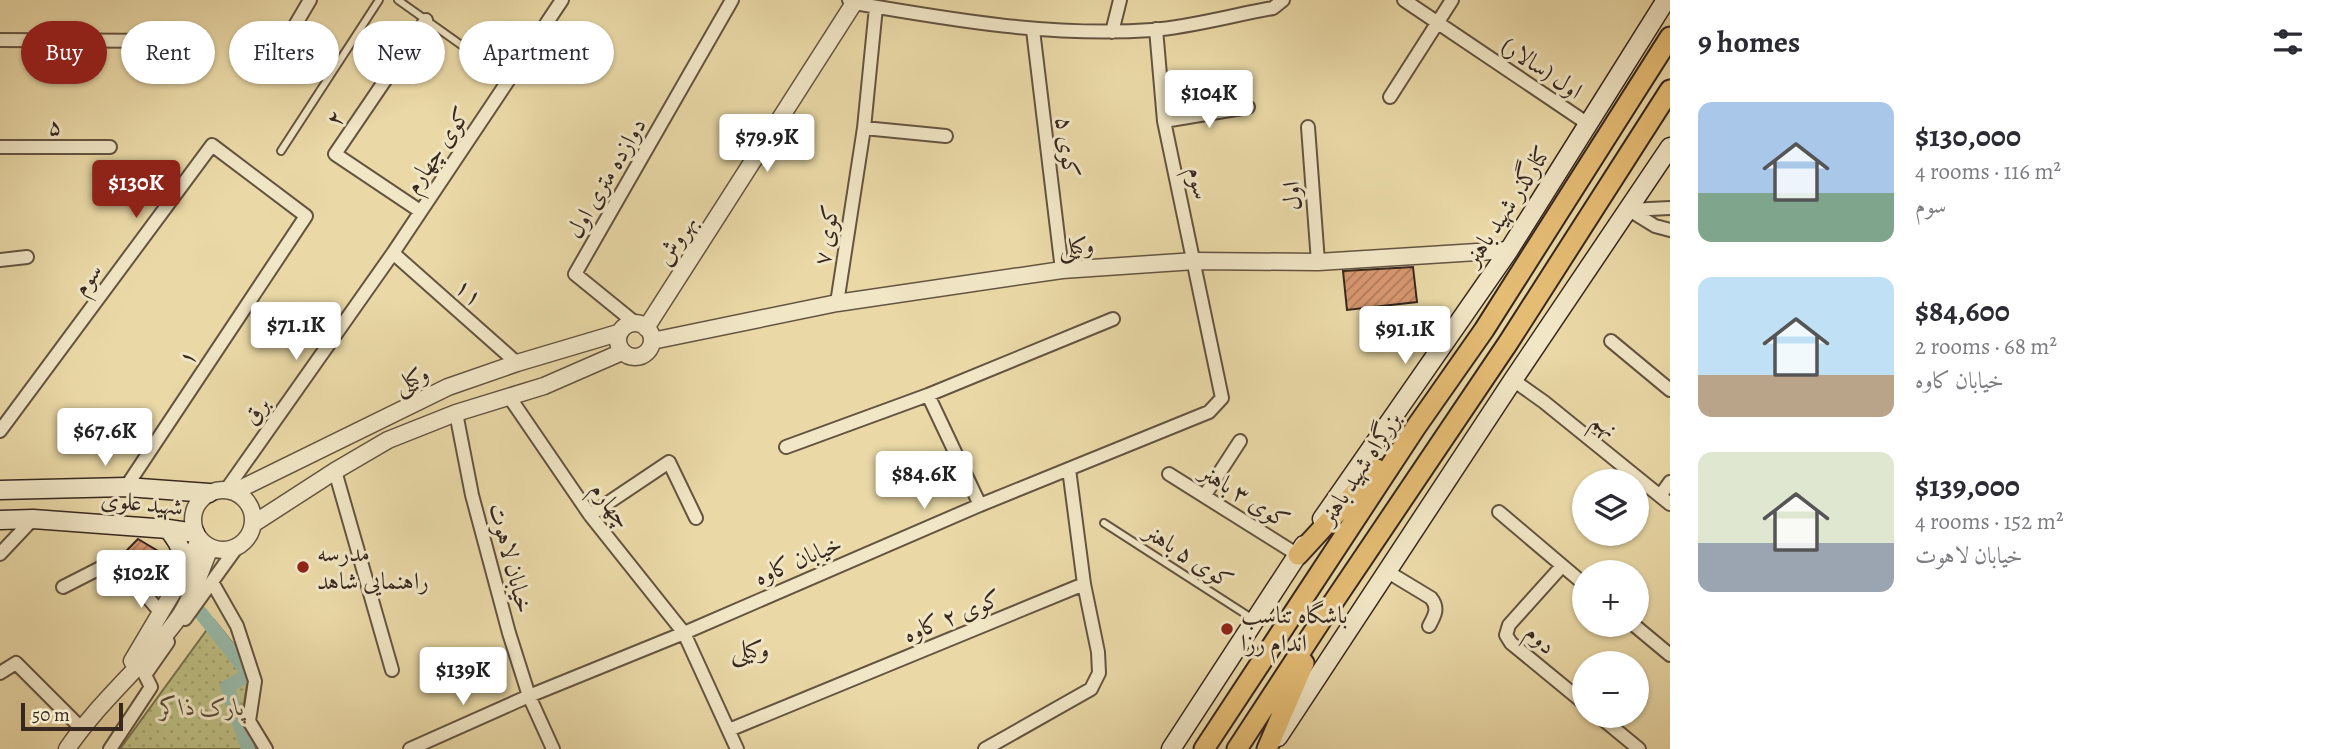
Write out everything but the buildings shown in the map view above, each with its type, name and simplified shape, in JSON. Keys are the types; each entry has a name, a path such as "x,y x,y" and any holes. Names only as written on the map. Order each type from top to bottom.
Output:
{"highway":[{"name":"بزرگراه شهید باهنر","path":"1204,749 1416,427 1491,319 1670,37"},
{"path":"1237,749 1508,343 1670,90"},
{"path":"1298,555 1416,427"},
{"path":"1268,749 1326,613"}],"main road":[{"name":"کنارگذر شهید باهنر","path":"1171,749 1298,555 1509,250 1666,0"},
{"path":"1268,749 1670,147"},
{"name":"شهید علوی","path":"0,490 126,487 223,492"},
{"name":"شهید علوی","path":"0,520 33,519 168,529 202,540"},
{"path":"168,529 180,544 183,562 180,580"}],"street":[{"path":"298,21 310,0"},
{"name":"کوی چهارم","path":"548,21 562,0"},
{"name":"دوازده متری اول","path":"644,331 575,274 732,0"},
{"path":"1112,32 1120,0"},
{"path":"853,1 951,20 1033,30 1112,32 1156,29 1273,8 1283,0"},
{"name":"اول (سالار)","path":"1404,0 1588,124"},
{"path":"1390,97 1452,0"},
{"name":"بهروش","path":"644,331 853,1"},
{"name":"کوی ۷","path":"837,303 864,128 876,7"},
{"name":"۲","path":"420,211 335,154 426,20"},
{"name":"سوم","path":"1156,29 1164,121 1195,261"},
{"name":"کوی ۵","path":"1033,30 1062,270"},
{"path":"0,40 121,41"},
{"name":"کوی چهارم","path":"393,253 506,84"},
{"path":"1164,121 1248,107"},
{"name":"اول","path":"1308,127 1318,262"},
{"path":"864,128 946,136"},
{"name":"سوم","path":"0,431 212,145 306,216"},
{"name":"۵","path":"0,147 110,148"},
{"path":"1629,210 1670,208"},
{"path":"1629,210 1655,226 1670,230"},
{"name":"۱","path":"126,487 306,216"},
{"name":"وکیلی","path":"644,331 1062,270 1195,261 1318,262 1509,250"},
{"name":"۱۱","path":"393,253 517,363"},
{"name":"برق","path":"223,492 393,253"},
{"path":"0,260 27,257"},
{"name":"خیابان کاوه","path":"410,749 980,505 1209,412 1222,398 1195,261"},
{"path":"786,447 928,395 1113,319"},
{"path":"625,326 644,331 649,351 631,357 622,352 618,333 625,326"},
{"name":"وکیلی","path":"223,492 447,387 618,333"},
{"path":"1611,341 1670,390"},
{"name":"وکیلی","path":"253,524 388,440 456,413 544,386 622,352"},
{"name":"نهم","path":"1513,380 1665,500"},
{"path":"928,395 980,505"},
{"name":"چهارم","path":"510,398 590,515 684,633 737,749"},
{"name":"خیابان لاهوت","path":"456,413 472,495 529,696 552,749"},
{"path":"1205,495 1240,441"},
{"path":"590,515 669,462 696,518"},
{"path":"985,749 1091,689 1099,673 1069,469"},
{"path":"335,471 393,670"},
{"name":"کوی ۳ باهنر","path":"1169,474 1298,555"},
{"path":"1665,500 1670,482"},
{"path":"68,749 81,728 181,615 202,540 192,515 201,498 223,492 243,497 249,505 253,524 250,533 237,547 145,675 151,687 110,749"},
{"path":"1499,512 1572,574"},
{"path":"0,554 33,519"},
{"path":"202,540 229,550 237,547"},
{"path":"111,696 202,540"},
{"path":"63,587 116,560 161,613"},
{"name":"دوم","path":"1562,566 1509,625 1506,635 1511,643 1572,694"},
{"path":"1388,572 1431,597 1436,603 1436,612 1429,626"},
{"path":"212,582 237,626 256,681 249,721 266,749"},
{"name":"کوی ۲ کاوه","path":"729,730 1084,584"},
{"path":"1649,637 1670,654"},
{"path":"0,673 16,663 81,728"},
{"path":"1614,728 1639,749"}],"lane":[{"path":"281,151 379,0"},
{"path":"398,0 459,43"},
{"name":"کوی ۵ باهنر","path":"1104,523 1254,621"}],"green space":[{"name":"پارک ذاکر","path":"214,620 235,646 248,679 242,717 245,734 256,749 120,749"}],"waterway":[{"path":"200,612 249,674 227,687 248,749"}],"place":[{"name":"مدرسه راهنمایی شاهد","path":"303,567"},
{"name":"باشگاه تناسب اندام رزا","path":"1227,629"}],"district":[{"name":"وکیلی","path":"750,649"}]}
